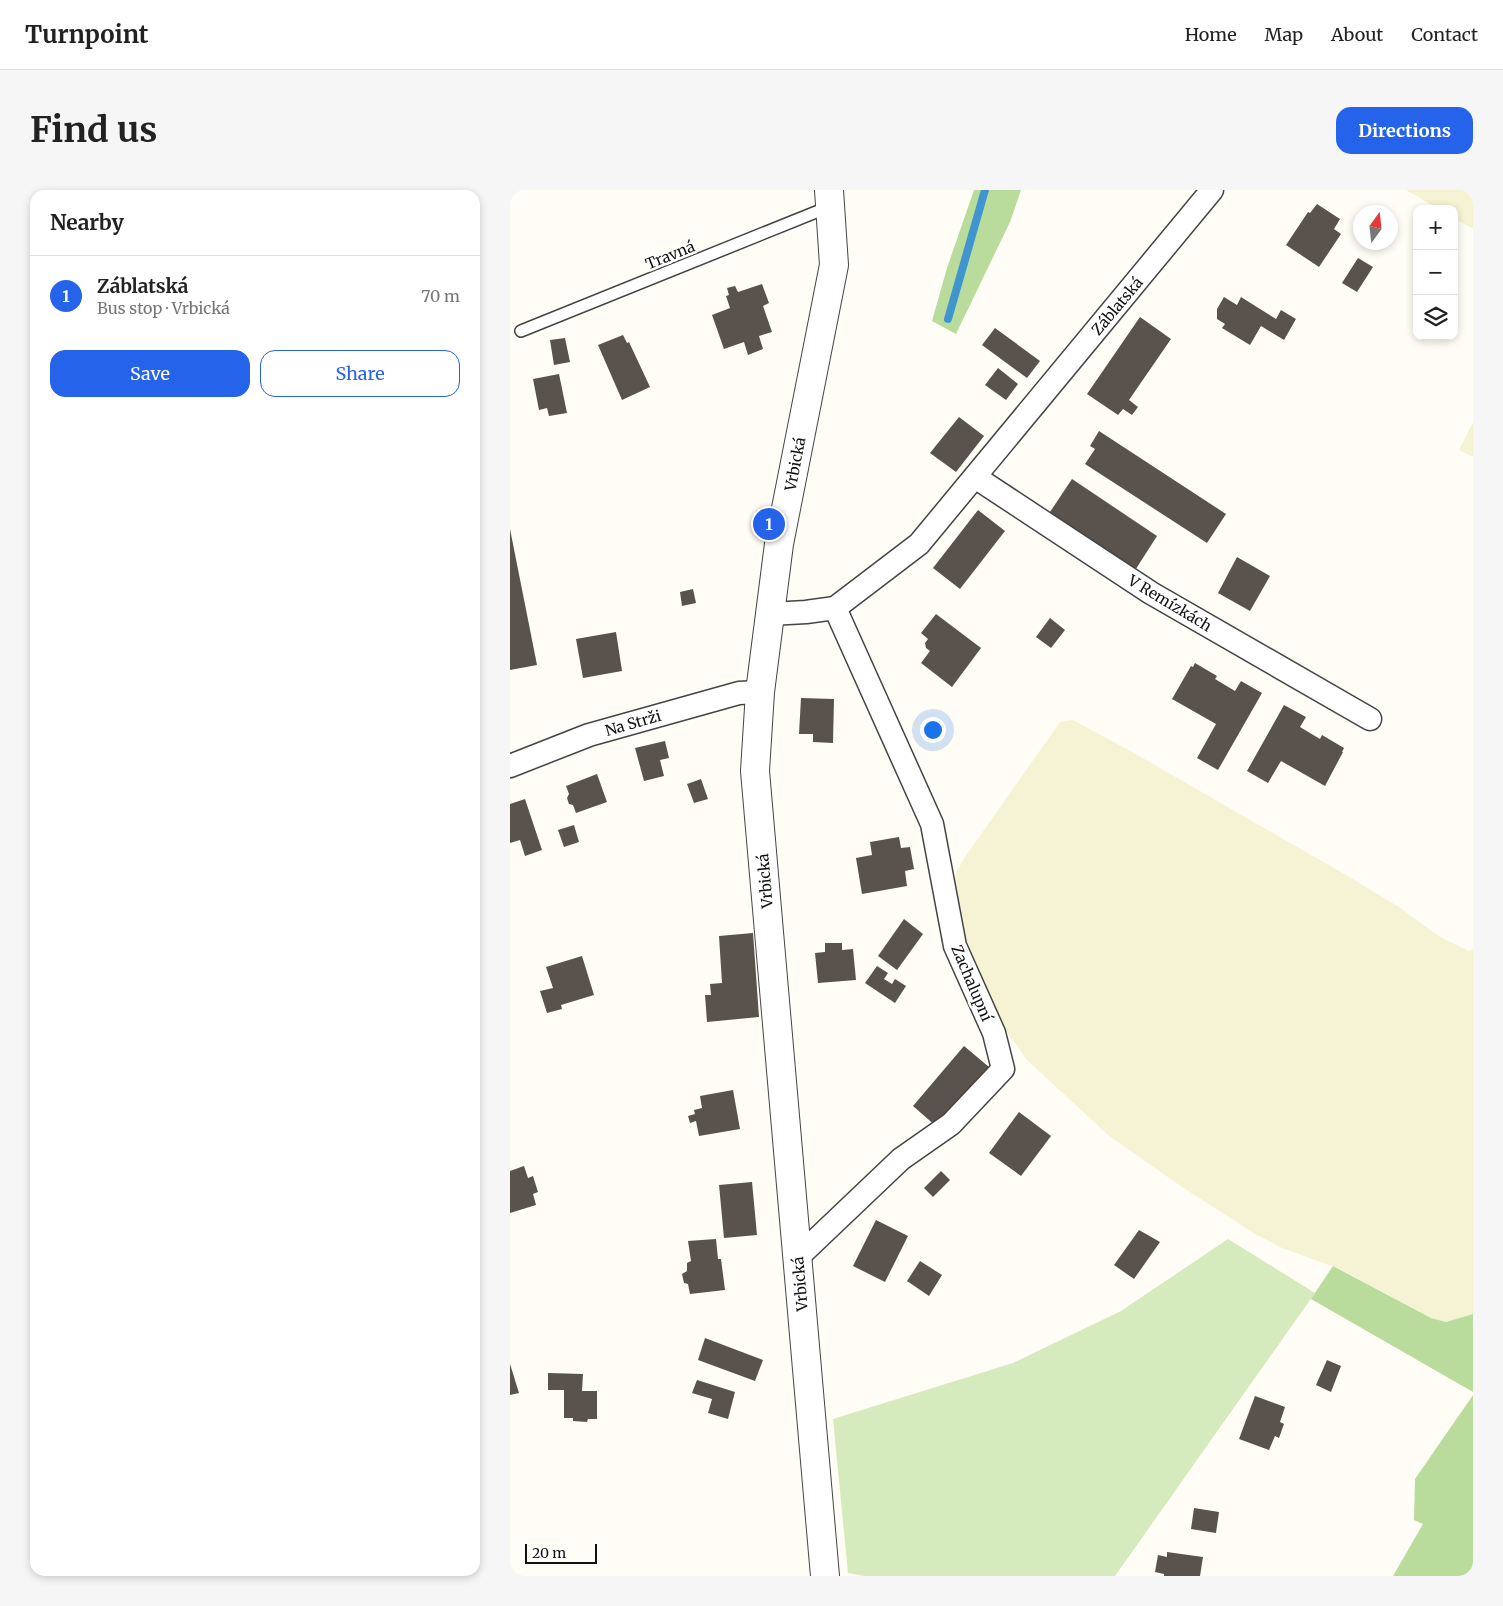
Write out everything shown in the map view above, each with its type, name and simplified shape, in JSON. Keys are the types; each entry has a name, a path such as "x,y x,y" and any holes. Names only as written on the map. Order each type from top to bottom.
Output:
{"street":[{"name":"Záblatská","path":"770,614 835,608 919,544 1212,190"},
{"name":"Vrbická","path":"825,1576 755,771 760,692 779,544 834,265 830,198"},
{"name":"V Remízkách","path":"975,477 1151,593 1370,719"},
{"name":"Zachalupní","path":"798,1257 901,1159 951,1124 1004,1069 994,1033 955,946 932,824 835,608"},
{"name":"Na Strži","path":"510,766 589,735 739,693 760,692"}],"lane":[{"name":"Travná","path":"521,331 830,198"}],"shaded area":[{"path":"1406,190 1473,190 1473,229 1458,220 1458,205 1432,205"},
{"path":"1473,422 1473,457 1459,450"},
{"path":"1073,720 1346,875 1399,907 1440,937 1469,951 1473,949 1473,1314 1446,1322 1431,1318 1340,1269 1282,1248 1255,1234 1179,1185 1108,1135 1027,1060 999,1021 966,952 953,886 957,871 965,857 1060,722"}],"green space":[{"path":"974,190 1021,190 1010,222 956,334 932,321 947,268"},
{"path":"1228,1239 1315,1293 1115,1576 864,1576 848,1573 833,1419 1013,1363 1121,1311"},
{"path":"1333,1266 1431,1318 1446,1322 1473,1314 1473,1392 1311,1299"},
{"path":"1473,1395 1473,1576 1393,1576 1423,1524 1414,1520 1415,1479"}],"building":[{"path":"1317,204 1340,219 1334,229 1341,234 1319,267 1286,245 1308,212 1310,213"},
{"path":"1358,258 1373,267 1357,292 1342,283"},
{"path":"762,284 769,303 763,306 772,332 759,336 763,349 748,355 744,342 724,349 712,315 730,308 726,296 729,295 727,288 735,286 738,292"},
{"path":"1224,297 1237,305 1241,297 1276,319 1281,310 1296,319 1284,340 1261,326 1250,345 1222,328 1225,324 1217,319 1217,309"},
{"path":"1140,317 1171,339 1129,400 1138,407 1132,415 1123,409 1118,415 1087,394"},
{"path":"995,328 1040,361 1027,378 982,345"},
{"path":"623,335 627,343 629,342 650,387 622,400 598,345"},
{"path":"565,338 570,362 554,365 550,340"},
{"path":"998,368 1018,384 1006,400 985,385"},
{"path":"559,374 567,413 549,416 547,408 539,410 533,379"},
{"path":"959,417 984,436 956,472 930,453"},
{"path":"1099,431 1226,514 1207,543 1085,464 1095,449 1090,446"},
{"path":"1072,479 1157,536 1132,575 1046,518"},
{"path":"978,510 1005,531 960,589 933,568"},
{"path":"510,529 537,665 510,670"},
{"path":"1237,557 1270,576 1250,611 1218,593"},
{"path":"693,589 696,603 682,606 680,592"},
{"path":"936,614 981,648 952,687 921,663 930,651 926,648 925,643 928,639 921,633"},
{"path":"1050,618 1065,630 1051,648 1036,637"},
{"path":"616,632 622,671 583,678 576,639"},
{"path":"1195,663 1217,676 1215,679 1235,691 1241,681 1262,693 1218,770 1197,758 1216,724 1172,699 1191,666 1193,667"},
{"path":"801,698 834,699 833,743 813,742 813,734 799,734"},
{"path":"1284,705 1306,717 1300,727 1320,739 1322,735 1344,748 1325,786 1281,761 1268,783 1247,771"},
{"path":"665,741 669,758 660,760 664,776 644,781 635,748"},
{"path":"597,774 607,802 576,813 573,805 569,804 567,798 569,794 566,786"},
{"path":"701,779 708,799 694,803 687,784"},
{"path":"525,799 542,850 525,856 520,840 510,843 510,804"},
{"path":"574,825 579,842 564,847 558,830"},
{"path":"899,837 901,848 910,847 914,869 905,871 907,886 862,894 856,858 872,855 870,842"},
{"path":"904,919 923,934 897,970 878,956"},
{"path":"753,933 759,1017 707,1022 705,995 711,995 710,984 722,983 719,936"},
{"path":"825,943 842,943 842,950 853,949 856,980 818,983 815,953 825,952"},
{"path":"582,956 594,995 561,1005 562,1009 547,1013 540,991 553,988 546,967"},
{"path":"877,966 888,973 884,979 892,984 895,979 906,986 895,1003 865,983"},
{"path":"964,1046 989,1067 937,1127 913,1106"},
{"path":"733,1090 740,1129 699,1136 696,1121 690,1123 688,1116 695,1114 694,1110 702,1108 700,1096"},
{"path":"1019,1112 1051,1136 1021,1176 989,1153"},
{"path":"524,1166 528,1178 533,1176 538,1192 533,1194 536,1205 510,1213 510,1171"},
{"path":"941,1171 950,1180 933,1197 924,1188"},
{"path":"752,1182 757,1235 724,1238 719,1185"},
{"path":"876,1220 908,1236 885,1282 853,1266"},
{"path":"1139,1230 1160,1242 1134,1279 1114,1265"},
{"path":"716,1239 718,1259 721,1259 725,1290 690,1294 688,1284 684,1283 682,1274 687,1271 687,1263 691,1261 688,1241"},
{"path":"920,1261 942,1275 929,1296 907,1281"},
{"path":"705,1338 763,1360 755,1381 698,1360"},
{"path":"1327,1360 1341,1366 1331,1392 1316,1385"},
{"path":"510,1364 519,1393 510,1395"},
{"path":"548,1373 583,1374 582,1391 597,1391 597,1419 588,1419 587,1422 573,1421 573,1418 564,1418 564,1390 548,1390"},
{"path":"697,1380 735,1392 728,1419 708,1413 712,1399 692,1393"},
{"path":"1255,1396 1285,1407 1280,1422 1284,1424 1279,1438 1275,1436 1269,1450 1239,1439"},
{"path":"1194,1508 1219,1512 1216,1533 1191,1529"},
{"path":"1167,1552 1203,1557 1200,1576 1164,1576 1164,1574 1155,1572 1158,1555 1167,1557"}],"waterway":[{"path":"948,319 985,190"}],"place":[{"name":"Záblatská","path":"769,524"}]}
